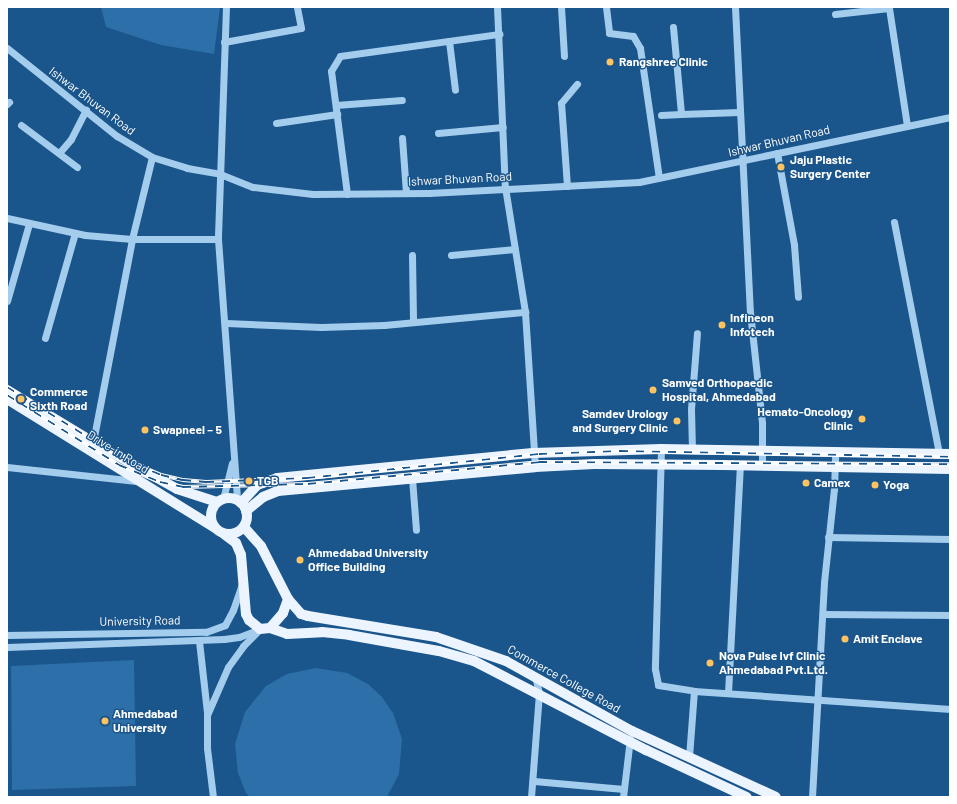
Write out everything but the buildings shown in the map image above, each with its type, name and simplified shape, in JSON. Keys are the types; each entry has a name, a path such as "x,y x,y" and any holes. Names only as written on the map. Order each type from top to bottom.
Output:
{"main road":[{"name":"Drive-in Road","path":"7,390 93,442 177,489 220,501"},
{"name":"Drive-in Road","path":"7,399 215,528"},
{"path":"224,534 235,533 244,527 241,505 257,485 277,478 533,453 661,449 950,454"},
{"path":"288,599 283,613 270,628 260,629 249,620 246,614 239,548 215,528 211,517 220,501 241,505 278,491 535,467 661,464 950,469"},
{"name":"Commerce College Road","path":"244,527 261,546 288,599 297,610 308,616 436,637 506,661 535,676 630,736 689,756 776,797"},
{"name":"Commerce College Road","path":"270,628 286,634 322,632 349,635 439,651 474,661 630,736 747,797"}],"street":[{"path":"226,7 218,239 226,323 234,455 241,505"},
{"path":"224,42 301,28 297,7"},
{"path":"497,7 505,187 524,312 535,467"},
{"path":"560,7 564,56"},
{"path":"606,7 609,33 633,36 640,48 659,178"},
{"path":"734,7 744,161 750,312 763,451 762,465"},
{"path":"835,14 891,7 907,126"},
{"path":"673,27 681,114"},
{"path":"347,194 338,114 331,71 340,56 499,34"},
{"path":"449,41 455,90"},
{"name":"Ishwar Bhuvan Road","path":"7,48 117,136 152,157 187,168 220,174 253,187 313,194 406,193 505,187 567,186 659,178 950,117"},
{"path":"567,186 561,103 576,84"},
{"path":"336,105 402,100"},
{"path":"59,153 71,139 86,110"},
{"path":"661,115 740,112"},
{"path":"276,123 338,114"},
{"path":"21,125 77,167"},
{"path":"438,134 503,127"},
{"path":"402,138 406,193"},
{"path":"777,153 794,245 798,297"},
{"path":"93,442 132,238 152,157"},
{"path":"7,218 75,233 132,238 218,239"},
{"path":"894,222 940,454"},
{"path":"7,301 29,224"},
{"path":"45,338 75,233"},
{"path":"451,255 515,250"},
{"path":"412,255 412,322"},
{"path":"226,323 321,327 412,322 524,312"},
{"path":"692,450 691,409 697,333"},
{"path":"661,449 655,676 658,685 664,688 694,691 950,709"},
{"path":"812,797 828,537 835,452"},
{"path":"220,501 234,455"},
{"path":"728,693 740,465"},
{"path":"7,467 140,481"},
{"path":"412,478 416,530"},
{"path":"828,537 950,539"},
{"name":"University Road","path":"7,636 206,632 225,625 233,610 243,580"},
{"path":"823,614 950,615"},
{"path":"208,715 228,667 242,646 260,629"},
{"name":"University Road","path":"7,647 199,641 235,638 260,629"},
{"path":"199,641 208,715 208,748 213,797"},
{"path":"531,797 534,781 539,693 535,676"},
{"path":"689,756 694,691"},
{"path":"623,797 630,736"},
{"path":"534,781 624,789"}],"shaded area":[{"path":"101,7 220,7 214,54 161,45 106,27"},
{"path":"134,660 136,786 12,790 11,666"},
{"path":"316,668 347,673 368,684 382,697 393,713 402,739 399,774 387,797 250,797 246,793 238,773 235,744 245,712 266,686 287,674"}],"railway":[{"path":"7,387 123,459 161,475 183,480 206,482 307,478 539,454 620,451 950,457"},
{"path":"7,395 119,465 160,482 183,487 308,484 539,462 950,464"}],"place":[{"name":"Rangshree Clinic","path":"610,62"},
{"name":"Jaju Plastic Surgery Center","path":"781,167"},
{"name":"Infineon Infotech","path":"722,325"},
{"name":"Samved Orthopaedic Hospital, Ahmedabad","path":"653,390"},
{"name":"Commerce Sixth Road","path":"21,399"},
{"name":"Hemato-Oncology Clinic","path":"862,419"},
{"name":"Samdev Urology and Surgery Clinic","path":"677,421"},
{"name":"Swapneel – 5","path":"145,430"},
{"name":"TGB","path":"249,481"},
{"name":"Camex","path":"806,483"},
{"name":"Yoga","path":"875,485"},
{"name":"Ahmedabad University Office Building","path":"300,560"},
{"name":"Amit Enclave","path":"845,639"},
{"name":"Nova Pulse Ivf Clinic Ahmedabad Pvt.Ltd.","path":"710,663"},
{"name":"Ahmedabad University","path":"105,721"}]}
